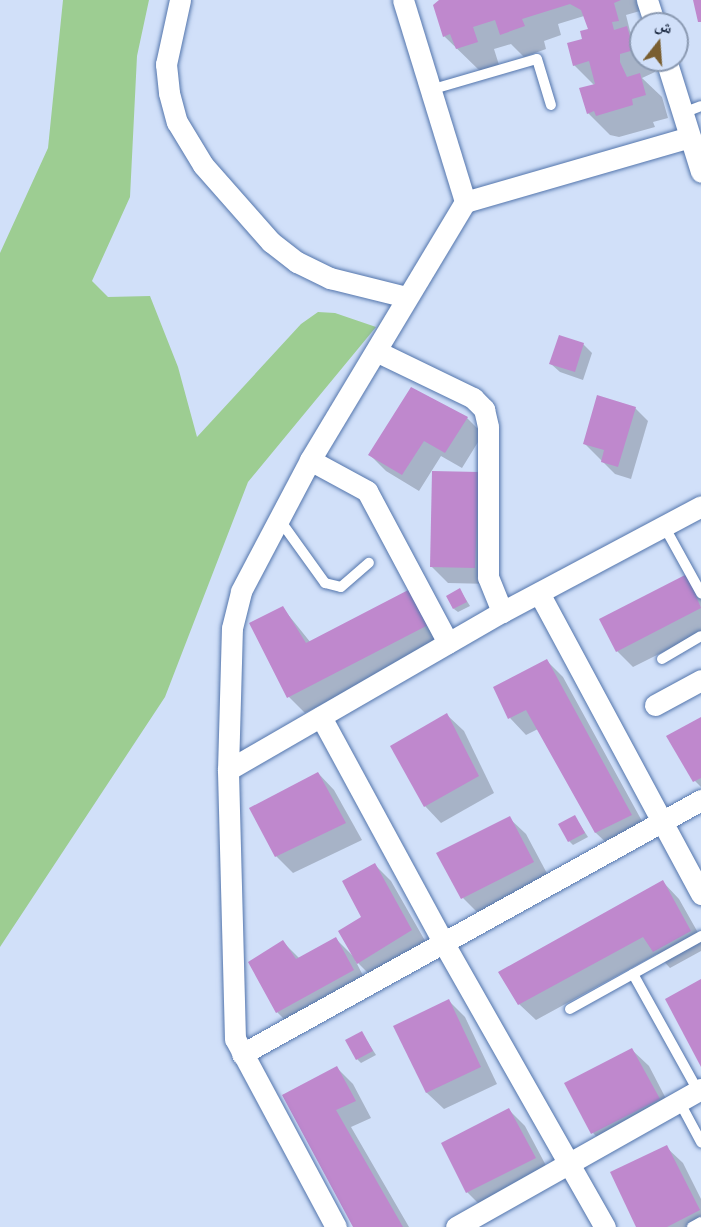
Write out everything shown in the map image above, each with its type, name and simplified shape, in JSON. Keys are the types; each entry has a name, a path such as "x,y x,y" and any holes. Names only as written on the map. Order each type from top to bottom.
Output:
{"street":[{"path":"180,0 166,64 169,93 177,122 203,165 271,242 297,262 330,278 405,297"},
{"path":"403,0 465,202"},
{"path":"672,72 692,110 701,172"},
{"path":"336,1227 242,1054 234,1022 228,770 232,628 241,591 310,460 378,352 405,297 465,202 695,135"},
{"path":"378,352 473,398 484,410 488,427 488,577 502,612"},
{"path":"310,460 367,491 448,643"},
{"path":"228,770 502,612 701,506"},
{"path":"539,593 660,823 701,894"},
{"path":"656,705 701,680"},
{"path":"321,717 442,942 605,1227"},
{"path":"242,1054 701,800"},
{"path":"456,1227 700,1090"}],"lane":[{"path":"430,90 537,59 550,105"},
{"path":"279,519 325,584 341,587 369,563"},
{"path":"664,526 701,593"},
{"path":"662,659 701,636"},
{"path":"570,1009 701,936"},
{"path":"633,974 700,1090"},
{"path":"679,1101 701,1142"},
{"path":"692,1227 701,1222"}],"green space":[{"path":"63,0 149,0 137,56 130,197 92,281 108,297 150,296 178,367 197,437 301,324 318,312 335,313 376,327 248,482 165,697 0,947 0,253 48,148"}],"building":[{"path":"439,0 621,0 614,3 619,21 612,22 614,30 627,26 629,51 620,54 620,62 627,77 640,73 646,95 632,99 633,105 596,116 594,111 587,114 579,88 595,84 589,61 573,66 567,43 582,39 580,31 588,29 581,10 570,4 522,19 525,26 500,35 495,20 473,27 478,42 456,49 450,34 443,37 433,5"},
{"path":"693,0 701,0 701,22 698,22"},
{"path":"559,335 584,343 575,372 549,364"},
{"path":"411,387 468,417 445,453 424,441 402,475 368,455"},
{"path":"597,395 636,407 618,467 601,462 604,450 583,444"},
{"path":"432,471 479,472 475,568 430,567"},
{"path":"687,574 701,608 616,652 599,619"},
{"path":"414,587 432,623 287,698 249,623 283,606 306,643"},
{"path":"460,588 467,602 453,609 446,596"},
{"path":"547,659 632,815 595,833 526,710 508,719 493,687"},
{"path":"447,713 479,776 424,807 390,746"},
{"path":"701,717 701,778 693,782 666,736"},
{"path":"318,772 346,823 275,857 249,808"},
{"path":"575,815 585,833 568,842 558,824"},
{"path":"510,816 534,862 461,899 436,853"},
{"path":"375,863 412,930 357,964 338,931 361,917 342,881"},
{"path":"663,880 691,931 653,952 643,937 518,1005 498,972"},
{"path":"336,937 354,970 276,1013 248,962 283,940 296,959"},
{"path":"701,979 701,1067 665,999"},
{"path":"449,999 481,1067 426,1093 393,1026"},
{"path":"362,1031 373,1051 356,1060 345,1040"},
{"path":"632,1048 660,1099 591,1134 564,1083"},
{"path":"337,1066 356,1101 336,1110 403,1227 353,1227 282,1095"},
{"path":"509,1108 536,1158 466,1193 441,1143"},
{"path":"667,1145 700,1210 667,1227 636,1227 610,1172"}]}
